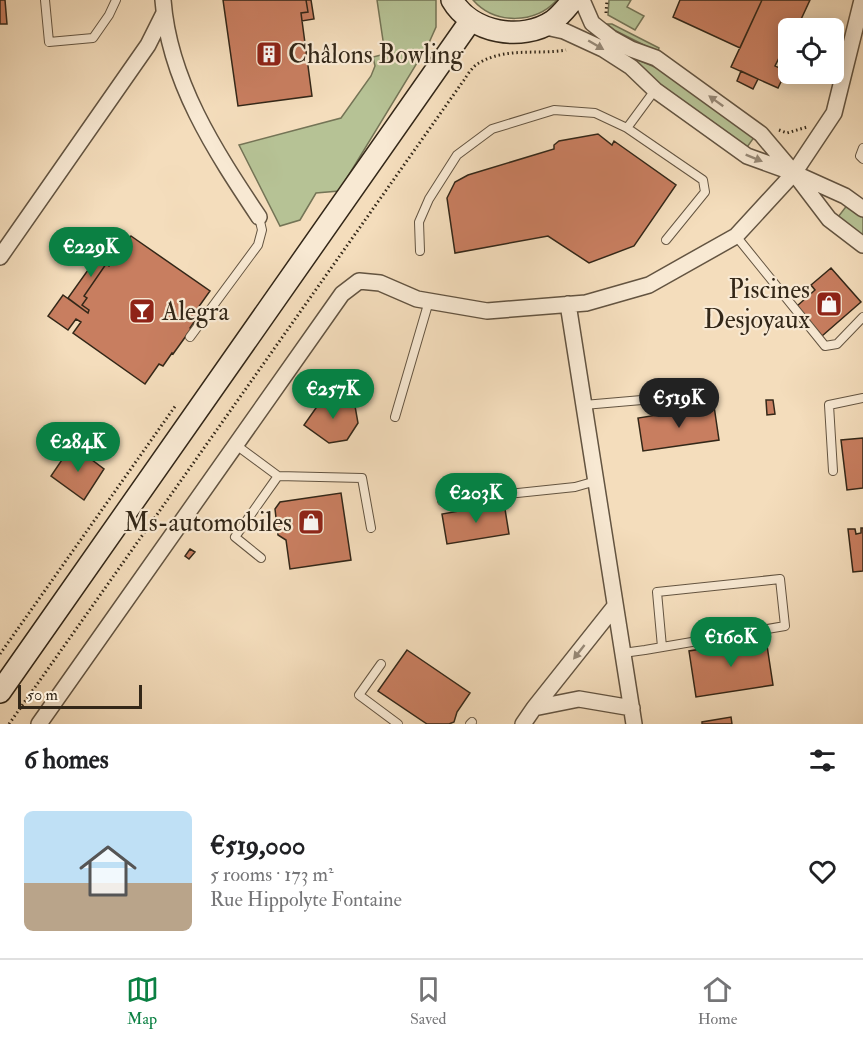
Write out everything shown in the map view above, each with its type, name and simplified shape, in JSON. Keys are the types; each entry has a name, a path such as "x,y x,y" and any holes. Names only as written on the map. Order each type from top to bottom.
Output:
{"main road":[{"path":"452,0 471,20 490,29 511,33 532,30 541,26 557,17 573,0"},
{"path":"0,692 471,20"}],"street":[{"path":"582,0 592,23 611,38 631,49 656,58 761,134 829,219 863,245"},
{"path":"39,724 342,294 359,281 380,283 417,299 487,311 586,303 649,285 736,236 794,173 834,112 858,40 862,0"},
{"path":"164,6 175,63 202,127 259,217"},
{"path":"0,257 148,45 164,6"},
{"path":"541,26 564,31 593,43 631,68 655,90 747,156 794,173 845,196 863,209"},
{"path":"534,708 579,699 633,716 568,304"},
{"path":"523,724 615,606"}],"lane":[{"path":"45,0 49,42 93,38 116,0"},
{"path":"627,128 655,90"},
{"path":"420,251 419,222 429,198 457,154 492,129 554,110 595,113 627,128 703,180 705,192 666,240"},
{"path":"863,148 860,156 863,159"},
{"path":"190,337 258,245 262,230 259,217"},
{"path":"736,236 825,346 837,344 863,317"},
{"path":"395,417 429,301"},
{"path":"584,405 711,394"},
{"path":"833,471 829,405 863,398"},
{"path":"236,445 278,476 362,478 371,528"},
{"path":"261,558 235,537 278,476"},
{"path":"442,501 575,487 596,482"},
{"path":"623,653 785,626 780,579 657,592 662,646"},
{"path":"381,664 359,694 398,724"}],"green space":[{"path":"377,0 436,0 436,27 428,45 339,191 316,193 300,220 280,226 239,145 341,118 371,76 375,66 373,57 385,54"},
{"path":"473,0 557,0 538,14 515,18 492,14"},
{"path":"609,0 631,0 627,7 644,16 635,30 608,15"},
{"path":"607,24 612,24 659,48 658,52 616,31"},
{"path":"631,57 669,73 755,136 745,150 661,87"},
{"path":"848,204 863,215 863,236 838,217"}],"building":[{"path":"0,0 5,0 7,24 0,24"},
{"name":"Châlons Bowling","path":"223,0 306,0 308,12 301,13 312,96 238,106"},
{"path":"306,0 311,0 314,19 302,21 301,13 308,12"},
{"path":"680,0 762,0 740,48 673,17"},
{"path":"762,0 810,0 802,18 778,18 778,60 775,66 778,67 778,84 780,84 778,88 731,67"},
{"path":"741,71 758,79 753,89 737,81"},
{"path":"598,134 612,145 614,141 676,185 634,246 589,263 548,236 455,253 447,198 455,182 468,175 554,149 554,145 559,141"},
{"name":"Alegra","path":"131,236 210,291 195,312 199,315 191,329 163,366 159,364 145,384 73,333 81,322 76,319 68,330 48,316 63,295 88,313 89,310 82,305 87,298 84,296 106,264 109,266"},
{"path":"103,249 116,257 109,266 106,264 84,296 87,298 82,305 89,310 88,313 68,298"},
{"name":"Piscines Desjoyaux","path":"831,268 861,302 822,336 797,306 815,290 811,285"},
{"path":"336,396 355,406 358,423 347,440 329,443 304,425 323,398"},
{"path":"766,400 773,400 775,414 767,415"},
{"path":"714,406 719,440 643,451 638,418"},
{"path":"863,438 863,488 847,490 841,440"},
{"path":"72,445 104,469 84,500 51,476"},
{"name":"Ms-automobiles","path":"341,493 351,560 290,569 286,540 278,535 275,509 280,502"},
{"path":"504,503 509,534 447,544 442,514"},
{"path":"861,528 863,528 863,571 853,572 848,529 855,529 856,534 861,533"},
{"path":"190,549 195,552 189,559 185,556"},
{"path":"766,639 773,685 696,697 689,651"},
{"path":"407,650 470,693 457,712 454,722 427,724 378,691"},
{"path":"731,717 732,724 702,724 702,722"}],"place":[{"name":"Châlons Bowling","path":"269,54"},
{"name":"Piscines Desjoyaux","path":"829,304"},
{"name":"Alegra","path":"142,311"},
{"name":"Ms-automobiles","path":"311,522"}]}
